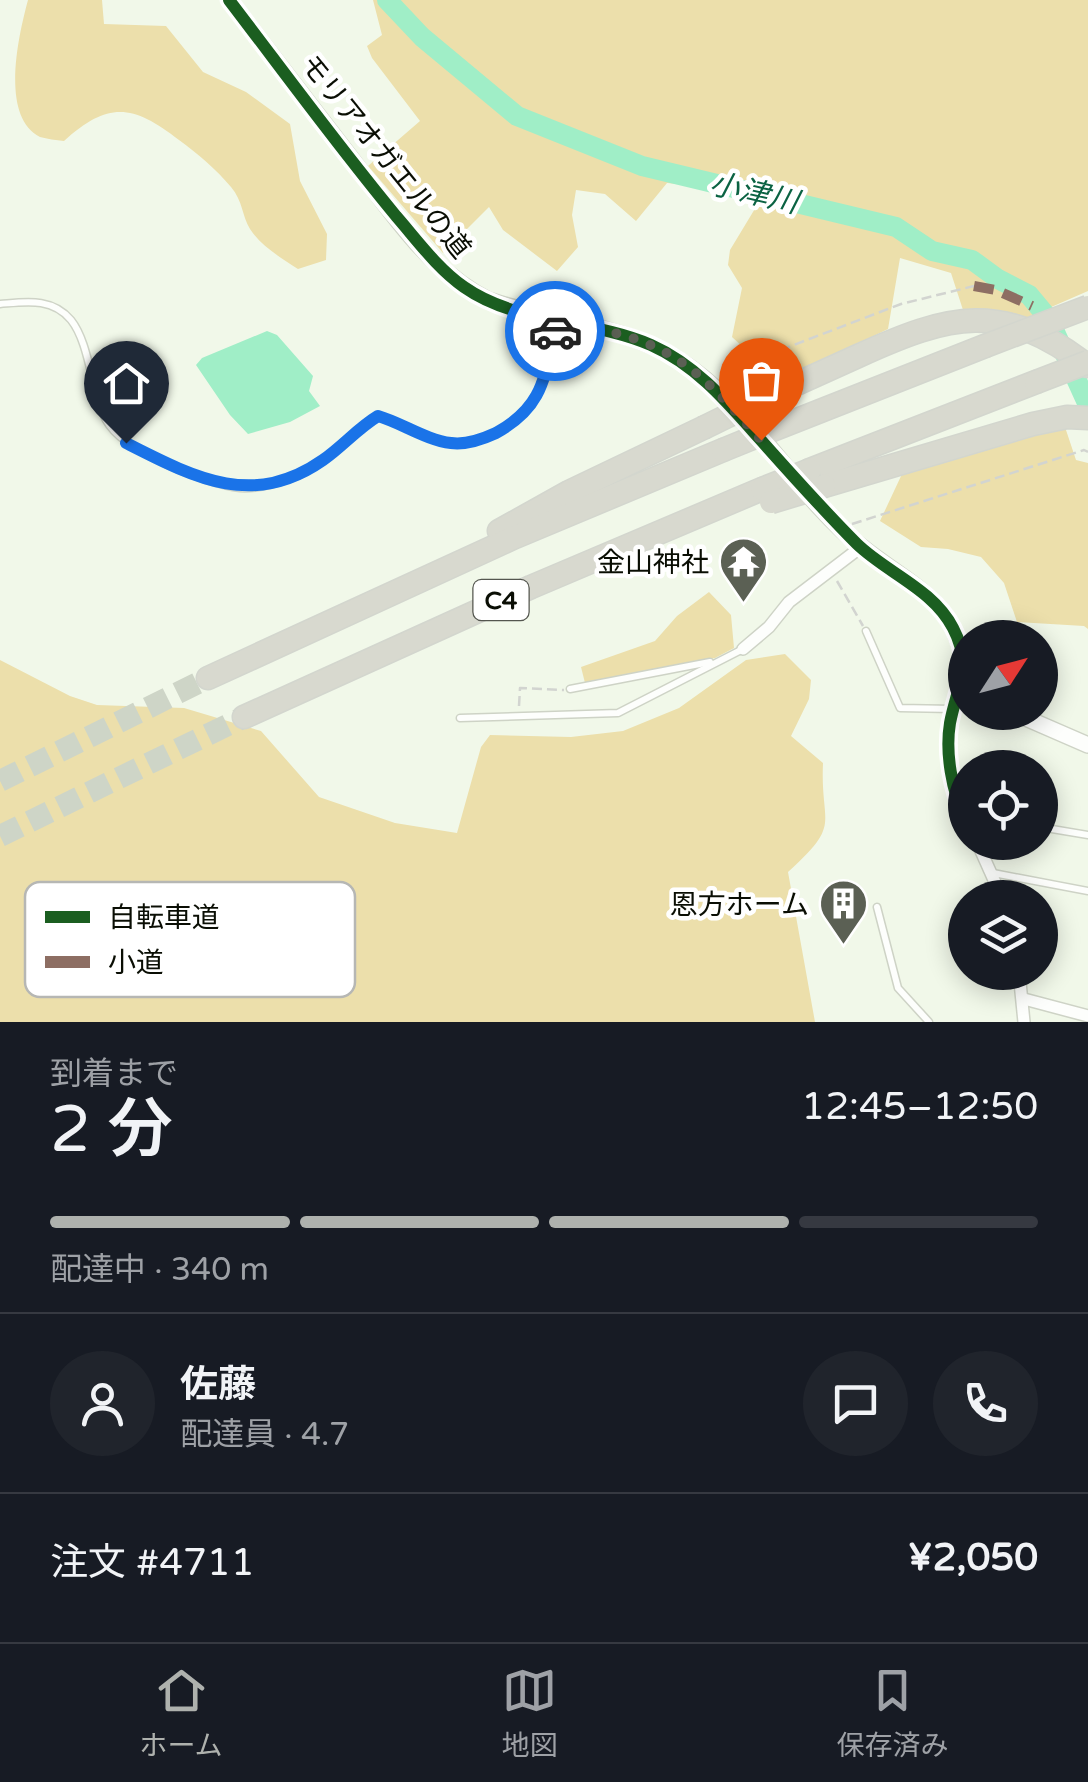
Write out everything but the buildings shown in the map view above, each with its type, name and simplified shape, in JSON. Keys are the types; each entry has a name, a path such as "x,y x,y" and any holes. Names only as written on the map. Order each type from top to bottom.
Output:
{"highway":[{"name":"C4","path":"208,678 368,602 724,450 1088,307"},
{"path":"368,602 569,492 907,334 953,321 992,320 1038,334 1088,364"},
{"name":"C4","path":"244,718 531,587 817,478 1036,382 1088,364"},
{"path":"817,478 1050,420 1088,418"}],"street":[{"name":"モリアオガエルの道","path":"229,0 378,194 442,270 488,300 651,344 694,371 725,398 860,547 928,597 948,621"},
{"path":"743,649 769,627 788,602 860,547"},
{"path":"1053,730 1088,745"},
{"path":"986,860 995,880"},
{"path":"1022,990 1024,1022"},
{"path":"1024,999 1088,1016"}],"lane":[{"path":"0,304 34,301 57,308 71,320 80,334 96,398 109,426 126,443 200,477 240,488 269,486 296,477 378,416 451,443 489,436 528,412 545,376 557,320"},
{"path":"866,632 900,708 948,696"},
{"path":"460,718 618,713 743,649"},
{"path":"570,689 716,661"},
{"path":"1058,830 1088,835"},
{"path":"992,873 1088,892"},
{"path":"877,907 898,988 929,1022"}],"path":[{"path":"725,398 763,360 778,351 900,304 974,286"},
{"path":"842,528 1084,450 1088,452"},
{"path":"830,572 854,606 866,632"},
{"path":"518,718 520,688 554,691"}],"shaded area":[{"path":"28,0 102,0 104,24 166,26 203,72 246,92 290,124 300,181 327,234 326,260 298,269 272,251 250,229 235,192 225,180 148,119 121,112 108,114 94,119 64,141 40,137 28,127 20,112 15,75"},
{"path":"373,0 1088,0 1088,291 1026,318 963,310 951,273 900,258 888,329 762,391 769,371 732,337 742,288 728,265 730,250 765,192 667,183 636,221 605,194 576,190 572,215 578,247 557,271 503,230 489,207 443,253 368,166 420,121 367,46 382,35"},
{"path":"267,331 277,335 313,376 309,391 320,406 290,422 248,434 196,365 202,358"},
{"path":"1065,427 1076,460 1088,463 1088,629 1058,624 1058,620 1016,620 1004,583 981,557 921,547 880,521 902,474"},
{"path":"709,592 731,615 734,648 715,658 585,683 581,667 655,641 677,616"},
{"path":"785,654 811,680 809,699 791,736 823,763 825,823 816,843 788,872 815,1022 0,1022 0,660 70,696 97,705 184,708 261,731 319,797 395,823 457,833 481,747 490,735 571,737 623,731 679,708 746,660"}],"waterway":[{"name":"小津川","path":"387,0 422,37 517,116 642,166 896,227 932,251 972,260 1029,295 1049,319 1088,405"}],"tunnel":[{"path":"0,781 208,678"},
{"path":"0,836 244,717"}],"marked path":[{"path":"974,286 996,290 1032,306"}],"cycle path":[{"path":"229,0 374,190 454,279 508,308 628,337 682,363 723,398 857,544 934,602 953,628 962,654 962,676 950,723 948,750"}],"way so far":[{"path":"555,331 557,320 651,344 694,371 725,398 761,440"}],"place":[{"name":"金山神社","path":"744,604"},
{"name":"恩方ホーム","path":"844,946"}],"route":[{"path":"126,443 200,477 240,488 269,486 296,477 378,416 451,443 471,442 512,424 528,412 545,376 555,331"}]}
